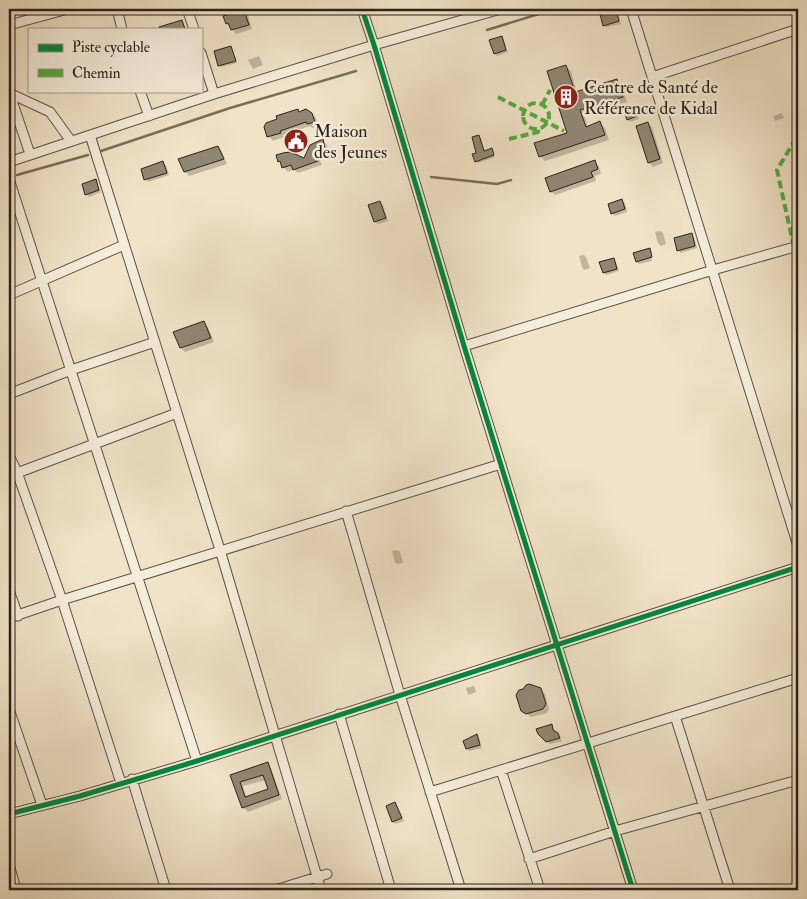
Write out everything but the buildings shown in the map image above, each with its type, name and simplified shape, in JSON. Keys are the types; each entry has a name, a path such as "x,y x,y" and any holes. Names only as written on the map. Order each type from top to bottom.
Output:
{"street":[{"path":"9,25 68,9"},
{"path":"118,9 122,28"},
{"path":"187,9 194,28"},
{"path":"362,9 500,464 633,890"},
{"path":"9,162 214,94 374,45 501,9"},
{"path":"631,9 798,546"},
{"path":"652,77 798,29"},
{"path":"202,56 214,94"},
{"path":"140,92 149,116"},
{"path":"9,93 50,112 71,141"},
{"path":"9,93 30,154"},
{"path":"90,135 220,550 321,890"},
{"path":"9,179 197,761"},
{"path":"9,295 124,245"},
{"path":"464,346 798,246"},
{"path":"9,394 71,370 155,342"},
{"path":"13,474 177,413"},
{"path":"9,455 13,474 62,600 121,783"},
{"path":"9,618 220,550 500,464"},
{"path":"346,511 400,695 461,890"},
{"path":"9,814 80,796 197,761 798,567"},
{"path":"9,590 18,616"},
{"path":"430,792 798,678"},
{"path":"9,709 42,805"},
{"path":"338,714 391,890"},
{"path":"675,716 730,890"},
{"path":"501,770 540,890"},
{"path":"132,780 166,890"},
{"path":"529,859 615,831 798,780"},
{"path":"9,864 16,890"},
{"path":"275,890 327,874"}],"waterway":[{"path":"487,30 555,9"},
{"path":"101,151 230,108 356,71"},
{"path":"17,175 88,155"},
{"path":"431,177 497,184 511,180"}],"marked path":[{"path":"542,105 550,90"},
{"path":"498,97 564,131"},
{"path":"536,103 545,107 549,116 545,125 536,129 527,125 523,116 527,107 536,103"},
{"path":"509,139 538,132 538,129"},
{"path":"794,247 777,170 798,135"}],"cycle path":[{"path":"362,9 464,346 633,890"},
{"path":"9,814 80,796 197,761 798,567"}],"place":[{"name":"Centre de Santé de Référence de Kidal","path":"566,97"},
{"name":"Maison des Jeunes","path":"296,141"}]}
